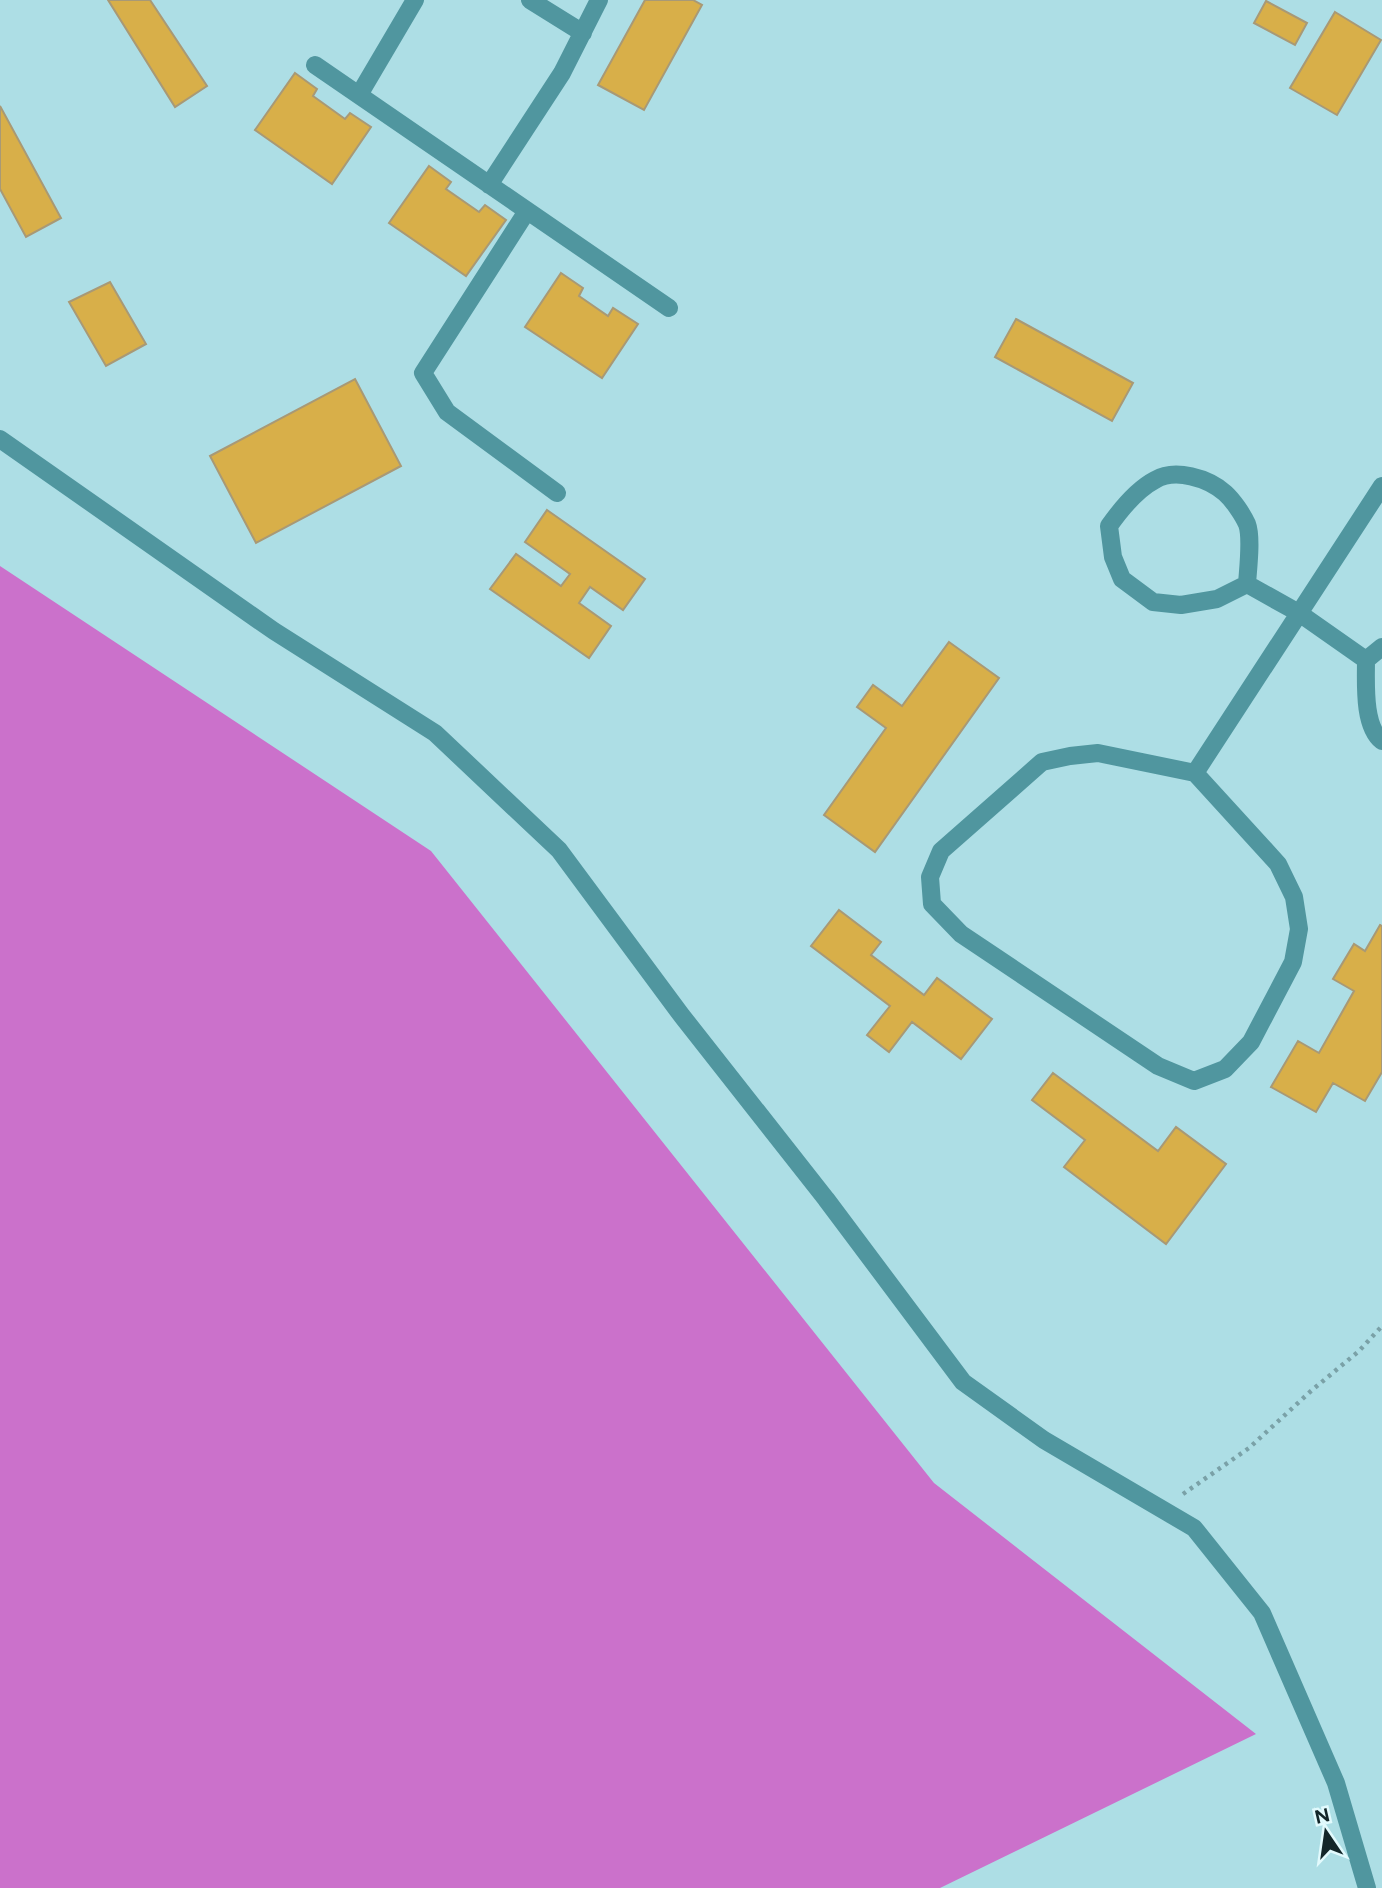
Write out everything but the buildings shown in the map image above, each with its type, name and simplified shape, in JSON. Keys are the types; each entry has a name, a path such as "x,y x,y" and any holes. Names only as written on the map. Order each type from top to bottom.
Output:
{"lane":[{"path":"359,95 415,0"},
{"path":"530,0 583,33"},
{"path":"489,185 562,73 599,0"},
{"path":"315,65 669,308"},
{"path":"527,211 423,373 447,411 557,493"},
{"path":"0,439 274,631 435,733 559,850 682,1016 826,1199 963,1382 1044,1440 1194,1528 1262,1613 1336,1783 1367,1888"},
{"path":"1184,473 1215,485 1227,494 1248,526 1247,584 1217,599 1181,606 1153,602 1122,579 1113,557 1109,526 1126,503 1156,479 1184,473"},
{"path":"1195,773 1382,486"},
{"path":"1247,584 1299,613 1366,660"},
{"path":"1366,660 1382,647"},
{"path":"1366,660 1368,717 1378,739 1382,741"},
{"path":"1098,752 1195,773 1278,864 1294,897 1298,929 1293,962 1251,1042 1225,1069 1194,1081 1158,1066 961,933 932,904 930,877 941,851 1042,762 1098,752"}],"path":[{"path":"1160,1507 1185,1493 1249,1448 1359,1351 1382,1326"}],"shaded area":[{"path":"0,566 431,851 934,1483 1256,1734 940,1888 0,1888"}]}
